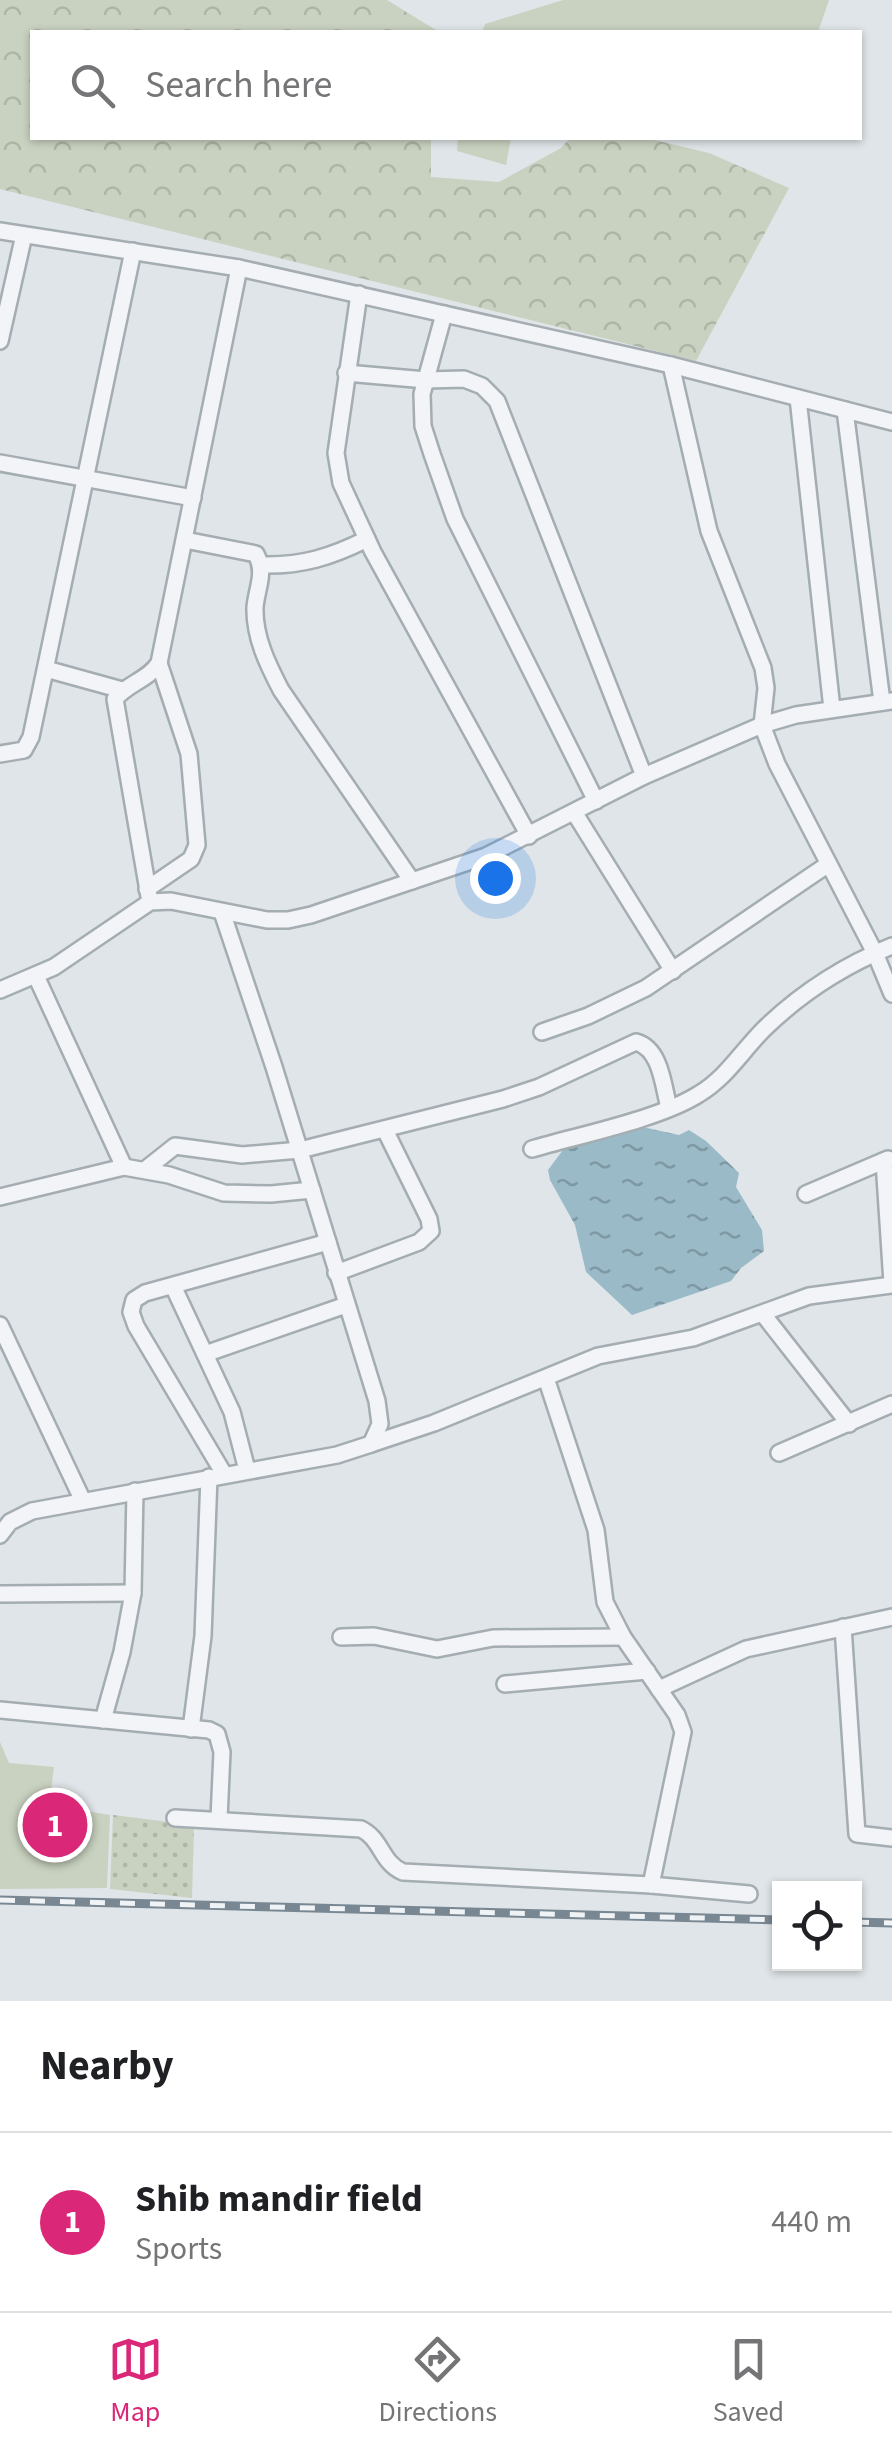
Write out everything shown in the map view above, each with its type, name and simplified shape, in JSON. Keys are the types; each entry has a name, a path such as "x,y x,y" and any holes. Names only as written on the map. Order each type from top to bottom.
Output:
{"street":[{"path":"0,231 239,268 671,365 892,422"},
{"path":"0,342 24,234"},
{"path":"0,754 24,750 32,737 133,251"},
{"path":"149,896 115,698 152,674 160,663 239,268"},
{"path":"358,294 336,452 341,483 366,539 529,836"},
{"path":"444,314 422,394 424,426 455,519 596,801"},
{"path":"671,365 710,531 763,668 766,688 762,724 777,764 876,953 892,994"},
{"path":"346,373 464,379 482,386 498,401 644,776"},
{"path":"798,398 832,708"},
{"path":"149,896 222,912 288,920 486,856 644,776 762,724 832,708 887,701 846,410"},
{"path":"0,463 193,498"},
{"path":"262,565 288,566 324,559 366,539"},
{"path":"185,540 256,554 262,565 257,629 267,662 412,881"},
{"path":"0,990 36,976 149,896 192,859 197,845 189,754 160,663"},
{"path":"46,669 122,690"},
{"path":"574,812 673,971"},
{"path":"542,1032 619,1003 673,971 827,865"},
{"path":"222,912 377,1401 380,1424 371,1444"},
{"path":"532,1149 669,1108 698,1095 721,1078 764,1030 814,988 892,946"},
{"path":"36,976 124,1167"},
{"path":"146,1170 175,1146 242,1155 300,1150 385,1130 521,1093 636,1042 646,1045 655,1056 669,1108"},
{"path":"336,1273 420,1242 431,1231 429,1219 385,1130"},
{"path":"0,1535 10,1522 32,1512 337,1455 434,1423 598,1356 692,1338 809,1296 892,1284 888,1159 806,1194"},
{"path":"0,1197 124,1167 224,1193 312,1190"},
{"path":"191,1728 216,1476 131,1312 134,1300 328,1242"},
{"path":"173,1286 240,1432 248,1470"},
{"path":"205,1354 346,1305"},
{"path":"764,1314 849,1424"},
{"path":"0,1326 83,1501"},
{"path":"546,1378 596,1530 605,1602 623,1637 677,1716 683,1732 651,1885"},
{"path":"780,1452 892,1404"},
{"path":"103,1720 133,1593 135,1492"},
{"path":"0,1594 133,1593"},
{"path":"659,1690 746,1649 892,1617"},
{"path":"843,1627 857,1834 892,1838"},
{"path":"341,1637 374,1636 437,1649 493,1638 623,1637"},
{"path":"505,1684 647,1672"},
{"path":"0,1710 209,1730 221,1741 218,1819"},
{"path":"175,1818 361,1829 374,1835 393,1868 403,1872 749,1894"}],"green space":[{"path":"0,0 387,0 436,30 30,30 30,140 431,140 431,177 499,182 561,148 568,140 654,140 709,153 789,188 696,361 0,189"},
{"path":"563,0 829,0 819,30 483,30 485,24"},
{"path":"458,140 511,140 506,165 457,151"},
{"path":"0,1742 9,1763 54,1767 49,1805 110,1815 107,1888 0,1889"},
{"path":"113,1815 194,1825 192,1898 110,1889"}],"water":[{"path":"638,1126 679,1135 689,1130 739,1173 736,1187 762,1230 764,1251 731,1281 632,1315 586,1272 575,1225 548,1170 569,1142"}],"railway":[{"path":"0,1900 772,1920"},
{"path":"862,1922 892,1923"}],"place":[{"name":"Shib mandir field","path":"55,1825"}]}
